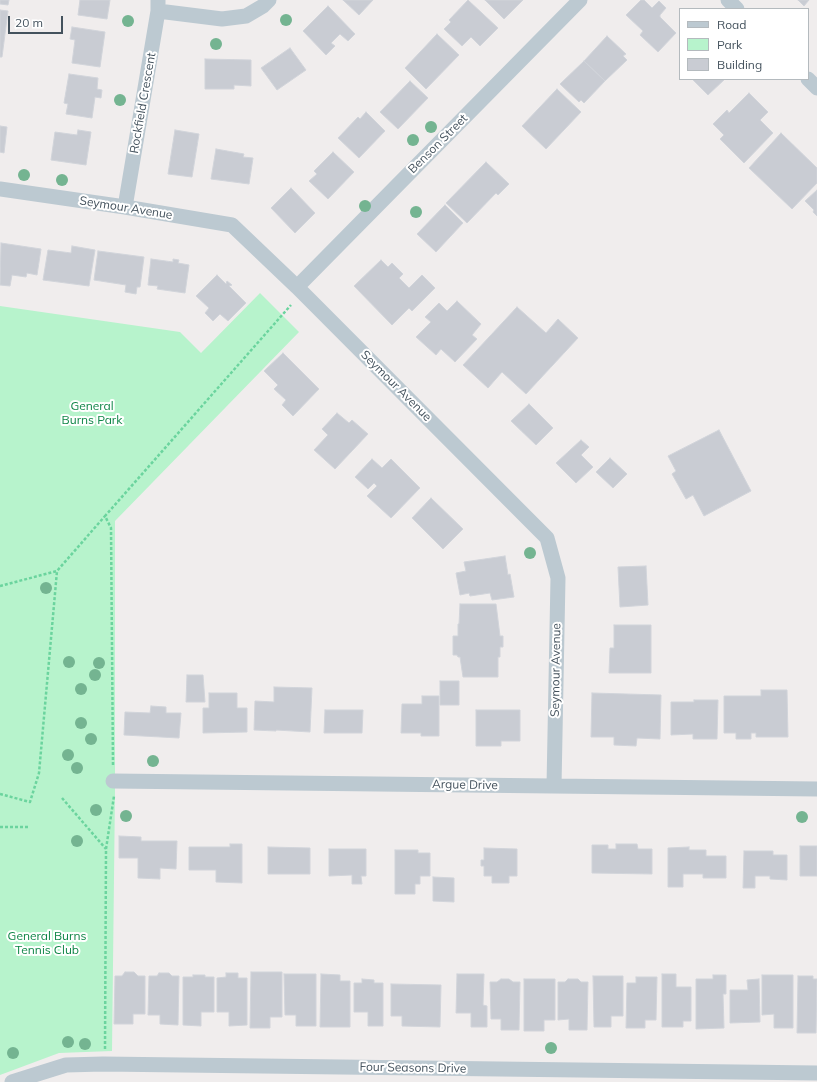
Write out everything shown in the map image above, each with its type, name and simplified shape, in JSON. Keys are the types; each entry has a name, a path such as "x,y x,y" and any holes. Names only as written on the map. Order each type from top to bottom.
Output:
{"street":[{"path":"158,6 222,19 246,16 263,6 269,0"},
{"name":"Benson Street","path":"297,287 580,0"},
{"path":"728,0 736,8"},
{"name":"Rockfield Crescent","path":"125,207 158,6"},
{"path":"809,80 817,88"},
{"name":"Seymour Avenue","path":"0,189 125,207 232,225 297,287 547,538 558,578 554,786"},
{"name":"Argue Drive","path":"113,781 817,789"},
{"name":"Four Seasons Drive","path":"12,1082 66,1065 105,1064 817,1073"}],"path":[{"path":"0,586 57,571 291,305 297,287"},
{"path":"104,516 111,528 114,801 106,849 105,1064"},
{"path":"0,794 30,802 39,774 57,571"},
{"path":"62,798 106,849"},
{"path":"0,827 29,827"}],"green space":[{"name":"General Burns Park","path":"260,293 299,332 115,521 115,791 112,1051 59,1053 0,1075 0,306 180,332 201,353"}],"building":[{"path":"0,0 9,0 8,5 0,4"},
{"path":"80,0 110,0 107,19 78,15"},
{"path":"343,0 373,0 359,15"},
{"path":"468,0 498,28 480,46 471,37 462,46 444,29 451,22 449,20"},
{"path":"485,0 523,0 504,19"},
{"path":"641,0 644,0 652,8 659,1 666,8 660,17 676,33 658,52 640,35 643,31 626,15"},
{"path":"798,0 809,0 804,6"},
{"path":"328,6 355,34 348,41 340,34 331,43 335,46 326,55 303,31"},
{"path":"0,10 8,11 2,57 0,57"},
{"path":"72,27 105,32 100,67 72,63 75,40 70,39"},
{"path":"437,34 459,55 426,89 405,68"},
{"path":"607,36 626,54 623,56 627,60 605,81 584,61"},
{"path":"290,48 306,70 277,90 261,68"},
{"path":"205,59 251,60 251,86 234,85 234,89 205,89"},
{"path":"584,61 605,81 584,103 581,100 579,102 560,84"},
{"path":"69,74 98,78 97,89 102,90 101,98 95,97 92,118 66,114 68,104 64,103"},
{"path":"693,80 724,80 708,95"},
{"path":"410,81 428,98 398,129 380,112"},
{"path":"557,89 581,112 546,149 522,126"},
{"path":"749,93 768,112 760,120 773,133 744,163 720,139 724,135 713,124 727,110 729,113"},
{"path":"366,112 385,131 359,158 338,138 358,117 360,119"},
{"path":"0,126 7,127 4,153 0,152"},
{"path":"78,130 91,132 86,165 51,160 55,132 77,135"},
{"path":"175,130 199,134 192,177 168,174"},
{"path":"781,133 817,168 817,183 792,209 749,168"},
{"path":"216,149 244,154 243,157 253,158 249,184 211,179"},
{"path":"333,152 354,172 328,199 309,181 317,174 314,171"},
{"path":"486,162 509,184 498,195 496,193 467,223 446,203"},
{"path":"291,188 315,213 295,233 271,208"},
{"path":"817,190 817,216 813,212 814,210 805,201"},
{"path":"445,205 463,223 436,252 417,234"},
{"path":"1,243 41,249 37,275 27,273 26,277 12,275 10,286 0,285"},
{"path":"72,246 95,250 89,286 43,280 48,250 71,253"},
{"path":"98,251 144,257 140,287 137,287 136,294 125,292 126,285 94,280"},
{"path":"151,259 173,262 173,259 179,260 178,263 189,265 185,293 157,289 158,286 148,285"},
{"path":"381,260 388,267 392,263 403,274 399,278 409,288 422,275 435,288 412,311 409,308 392,325 354,286"},
{"path":"217,275 226,284 227,281 232,285 229,286 246,303 228,321 220,314 213,321 205,313 209,308 196,296"},
{"path":"457,301 481,324 472,335 477,339 455,362 441,349 436,355 416,337 431,322 425,317 439,303 447,311"},
{"path":"517,307 546,333 558,319 578,338 526,394 502,372 488,388 463,365"},
{"path":"283,353 319,389 293,416 282,405 286,400 274,389 278,385 264,371"},
{"path":"529,404 553,428 536,445 511,421"},
{"path":"337,413 349,423 352,420 368,434 335,469 314,450 328,435 322,429"},
{"path":"719,430 751,491 704,516 693,495 686,499 672,474 676,471 668,456"},
{"path":"581,440 589,447 581,455 593,467 576,483 556,463"},
{"path":"610,458 627,474 613,488 596,472"},
{"path":"372,459 382,468 391,459 420,488 391,518 367,496 377,486 374,483 368,489 355,477"},
{"path":"431,498 463,529 443,549 412,518"},
{"path":"505,556 514,597 492,600 490,593 470,596 469,593 460,595 456,573 466,571 464,562"},
{"path":"646,566 648,605 620,607 618,567"},
{"path":"460,604 496,604 500,636 503,636 503,647 500,647 500,657 498,657 498,677 463,677 460,657 453,655 453,636 458,636"},
{"path":"614,625 651,625 651,673 609,673 610,648 614,648"},
{"path":"187,675 203,675 205,702 186,702"},
{"path":"440,681 459,681 459,705 440,705"},
{"path":"274,687 312,688 310,732 254,730 255,701 274,702"},
{"path":"761,690 787,690 788,737 756,737 756,733 751,733 751,739 736,739 736,733 724,733 724,696 761,696"},
{"path":"209,693 237,693 237,708 247,708 247,732 203,733 203,708 209,708"},
{"path":"592,693 661,695 660,739 637,738 636,746 614,745 614,737 591,737"},
{"path":"422,696 439,696 439,736 421,736 421,733 401,733 402,704 422,704"},
{"path":"694,700 718,700 717,739 693,739 693,734 671,735 671,702 694,702"},
{"path":"151,706 166,707 166,713 181,713 179,738 124,735 125,712 150,713"},
{"path":"325,710 363,710 362,733 324,733"},
{"path":"476,710 520,710 520,741 501,741 501,746 476,746"},
{"path":"119,836 141,837 141,841 177,841 176,869 160,868 160,879 138,878 138,858 119,858"},
{"path":"230,844 242,844 242,883 216,882 216,870 189,870 189,847 230,847"},
{"path":"616,844 637,844 638,849 652,849 652,874 592,873 592,845 608,845 608,849 616,849"},
{"path":"800,846 817,846 817,876 800,876"},
{"path":"268,847 310,848 310,874 268,874"},
{"path":"689,847 689,850 706,850 706,856 726,856 726,878 703,878 703,874 683,874 683,887 668,887 668,848"},
{"path":"484,848 517,849 517,876 509,876 509,883 492,883 492,876 484,876 484,866 481,866 481,860 484,860"},
{"path":"329,849 366,849 366,876 361,876 362,884 352,884 352,875 329,876"},
{"path":"395,850 418,850 418,853 430,853 430,876 420,876 420,884 415,884 415,894 395,894"},
{"path":"744,851 773,851 773,855 787,855 787,880 770,879 770,876 755,876 755,888 743,888"},
{"path":"433,877 454,878 454,902 433,901"},
{"path":"125,972 134,972 138,976 145,976 145,1014 133,1014 133,1024 114,1024 115,976 122,976"},
{"path":"251,972 282,972 282,1017 270,1017 270,1028 250,1028"},
{"path":"159,973 169,973 172,976 179,976 178,1025 160,1024 160,1015 148,1015 149,976 157,976"},
{"path":"226,973 238,973 238,978 247,978 247,1025 229,1026 229,1012 217,1012 217,978 226,977"},
{"path":"284,974 316,974 316,1026 296,1026 296,1015 285,1015"},
{"path":"321,974 340,975 340,981 350,981 350,1027 320,1027"},
{"path":"457,974 484,974 483,1005 487,1006 487,1027 471,1027 471,1013 456,1013"},
{"path":"662,974 676,974 676,987 691,987 691,1021 683,1021 683,1027 662,1027"},
{"path":"193,975 214,977 214,1012 201,1012 201,1026 183,1025 183,977 193,977"},
{"path":"713,975 726,975 726,994 723,994 724,1028 696,1029 696,979 713,979"},
{"path":"762,975 793,975 793,1028 774,1028 774,1014 762,1015"},
{"path":"593,976 623,976 623,1016 611,1016 611,1027 594,1027"},
{"path":"798,976 813,976 813,979 817,979 816,1033 797,1033"},
{"path":"636,977 657,977 656,1020 645,1020 645,1028 626,1028 627,983 636,983"},
{"path":"362,979 374,980 374,983 383,983 383,1026 368,1026 368,1012 354,1012 354,983 362,983"},
{"path":"501,979 509,979 513,982 520,982 519,1030 501,1030 501,1019 491,1019 490,982 497,982"},
{"path":"524,979 555,979 555,1020 544,1020 544,1031 524,1031"},
{"path":"568,979 578,979 581,982 588,982 587,1030 569,1030 569,1019 558,1020 558,982 565,982"},
{"path":"759,979 760,1022 730,1023 730,990 748,990 747,980"},
{"path":"391,984 441,985 440,1027 402,1026 402,1016 391,1016"}],"park label":[{"name":"General Burns Tennis Club","path":"47,943"}]}
